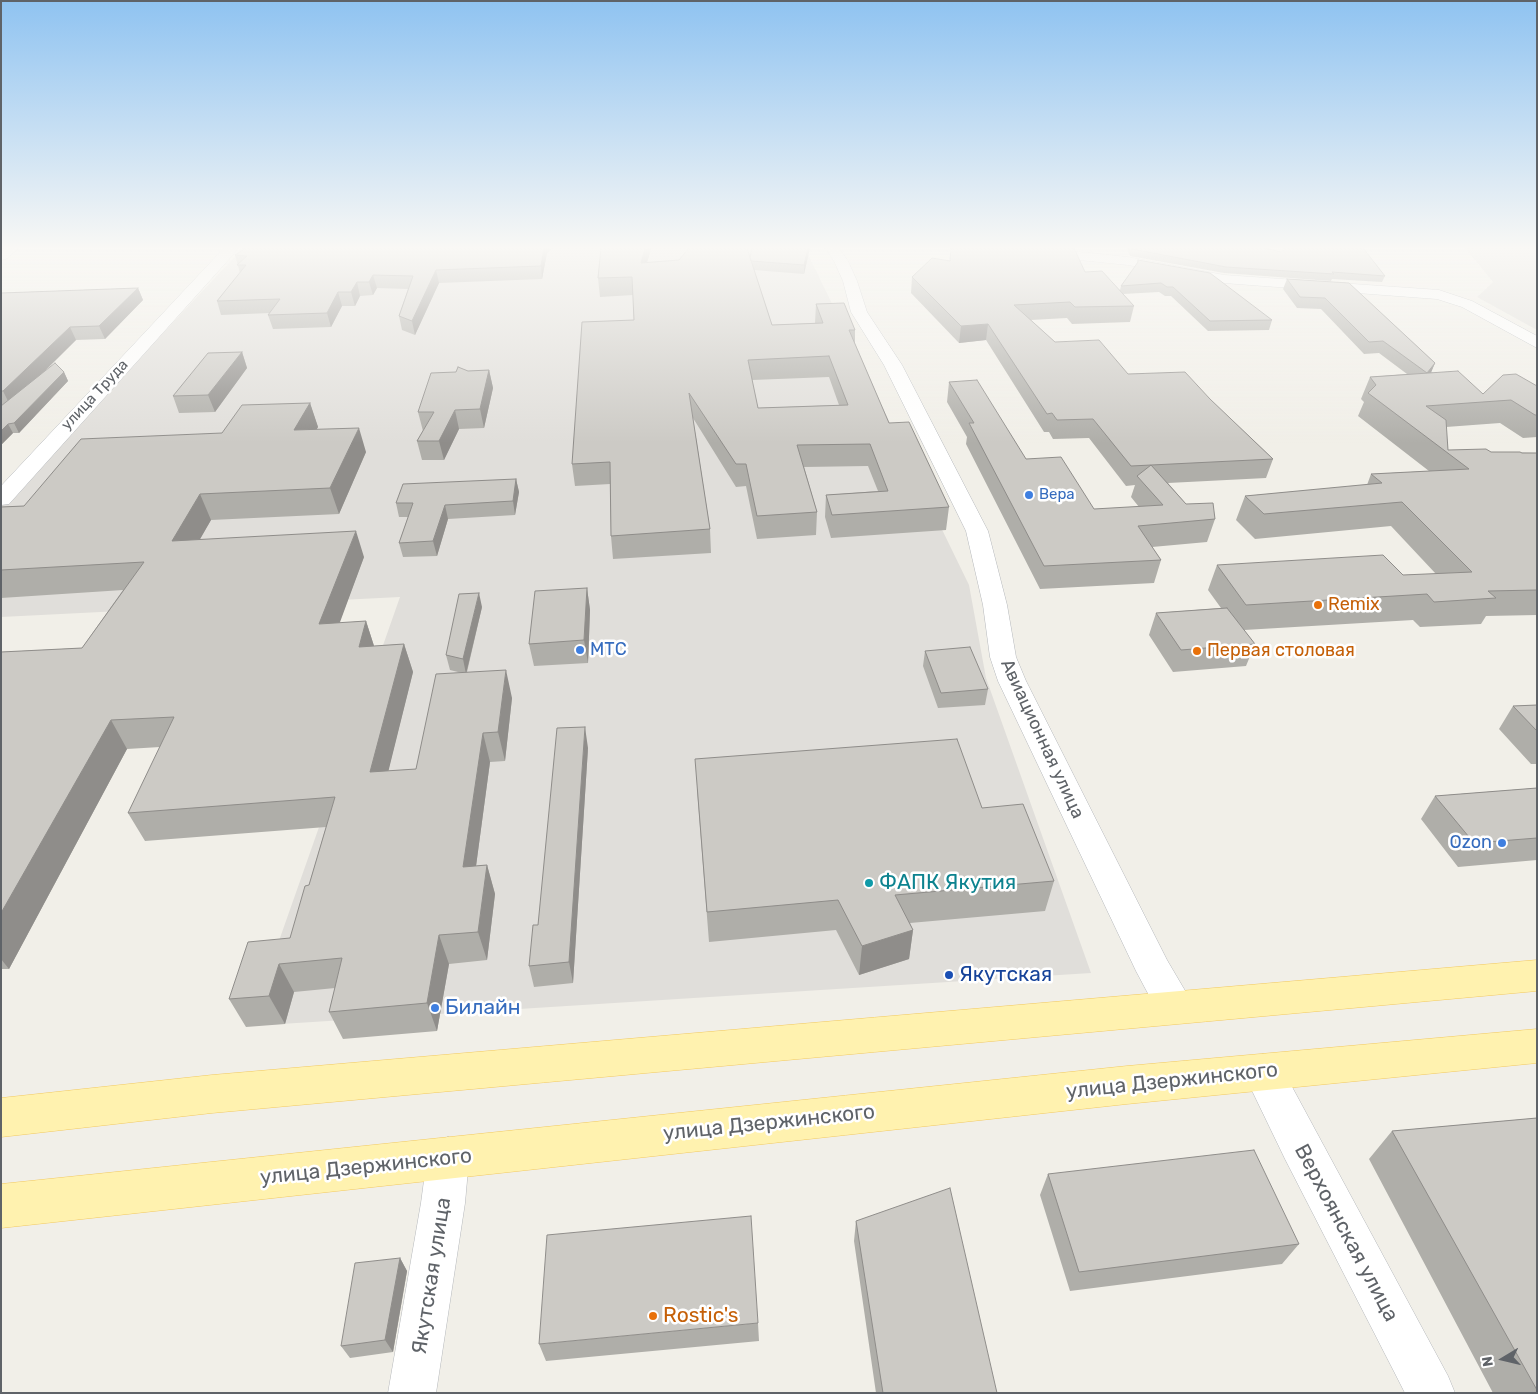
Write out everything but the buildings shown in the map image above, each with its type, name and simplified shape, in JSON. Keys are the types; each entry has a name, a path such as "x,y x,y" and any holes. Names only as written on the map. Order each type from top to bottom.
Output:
{"main road":[{"path":"1,1118 212,1094 1174,1006 1537,975"},
{"name":"улица Дзержинского","path":"1,1206 1263,1072 1537,1046"}],"street":[{"name":"улица Труда","path":"1,499 171,313"},
{"name":"Авиационная улица","path":"861,313 897,371 977,531 995,605 1003,657 1012,681 1154,971 1174,1006"},
{"path":"1484,313 1537,343"},
{"name":"Верхоянская улица","path":"1263,1072 1430,1393"},
{"name":"Якутская улица","path":"412,1393 443,1203 448,1158"}],"shaded area":[{"path":"182,313 837,313 969,585 986,678 1091,973 249,1026 400,597 1,617 1,505"},
{"path":"1506,313 1537,313 1537,330"}],"place":[{"name":"Вера","path":"1029,495"},
{"name":"Remix","path":"1318,605"},
{"name":"МТС","path":"580,650"},
{"name":"Первая столовая","path":"1197,651"},
{"name":"Ozon","path":"1502,843"},
{"name":"ФАПК Якутия","path":"869,883"},
{"name":"Якутская","path":"949,975"},
{"name":"Билайн","path":"435,1008"},
{"name":"Rostic's","path":"653,1316"}]}
